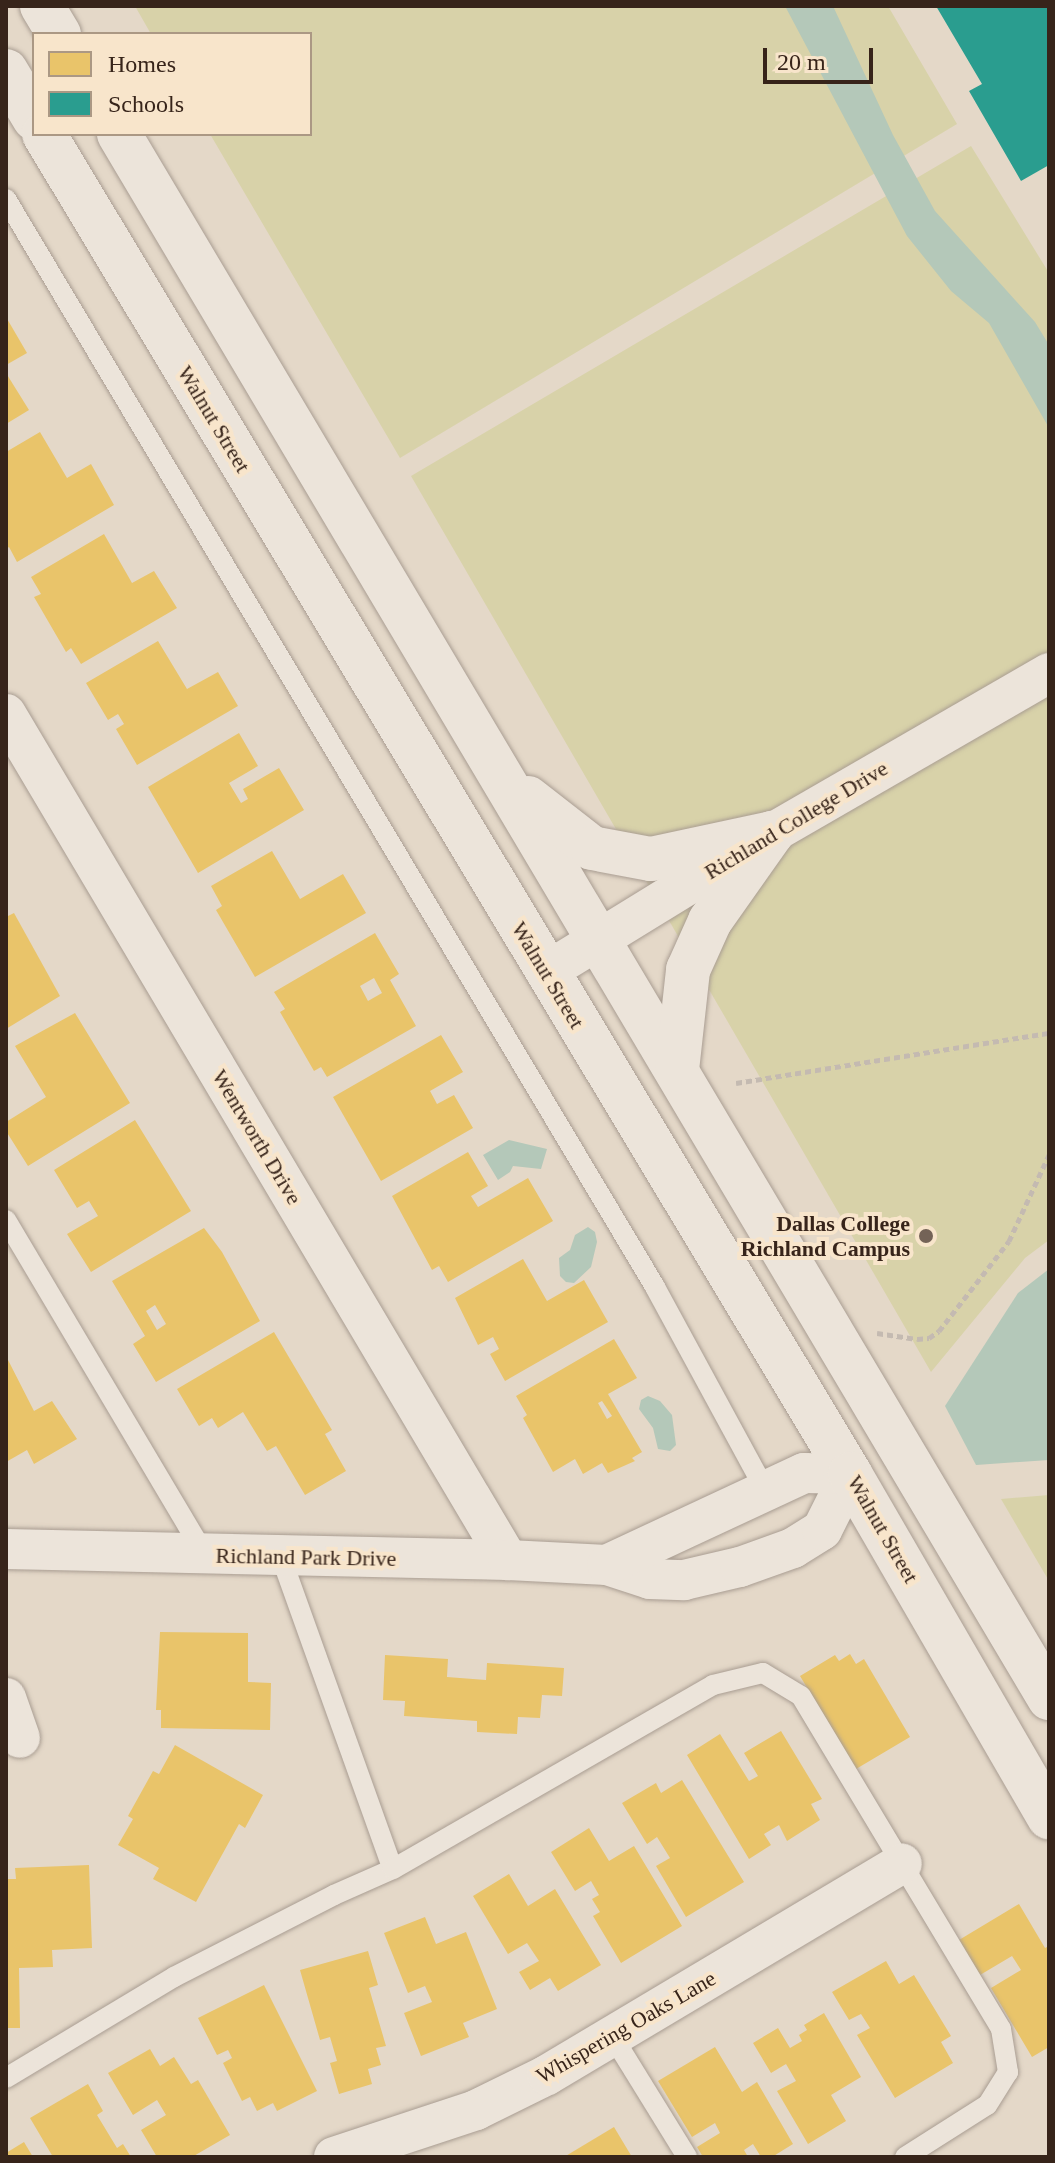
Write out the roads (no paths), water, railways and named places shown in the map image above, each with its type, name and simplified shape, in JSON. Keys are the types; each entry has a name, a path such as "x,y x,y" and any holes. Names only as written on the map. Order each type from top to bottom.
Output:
{"main road":[{"path":"42,6 58,32"},
{"path":"6,71 32,115"},
{"name":"Walnut Street","path":"45,136 850,1474 1049,1817"},
{"path":"120,136 1049,1698"},
{"path":"504,779 592,848 651,859 772,833"},
{"path":"677,1070 688,970 710,921 772,833"},
{"path":"850,1474 899,1445"}],"street":[{"name":"Richland College Drive","path":"546,972 772,833 1049,673"},
{"name":"Wentworth Drive","path":"6,714 508,1560"},
{"name":"Richland Park Drive","path":"6,1549 508,1560 607,1565 650,1579 684,1580 740,1567 793,1548 822,1530 850,1474 804,1473 607,1565"},
{"path":"6,1698 20,1738"},
{"name":"Whispering Oaks Lane","path":"334,2157 418,2145 476,2110 613,2037 902,1863"}],"lane":[{"path":"6,199 655,1287 765,1490"},
{"path":"6,1220 205,1555"},
{"path":"281,1557 393,1869"},
{"path":"6,2078 174,1977 334,1895 393,1869 713,1685 763,1673 801,1696 1001,2029 1008,2072 987,2105 905,2157"},
{"path":"613,2037 687,2157"}],"place":[{"name":"Dallas College Richland Campus","path":"926,1236"}]}
